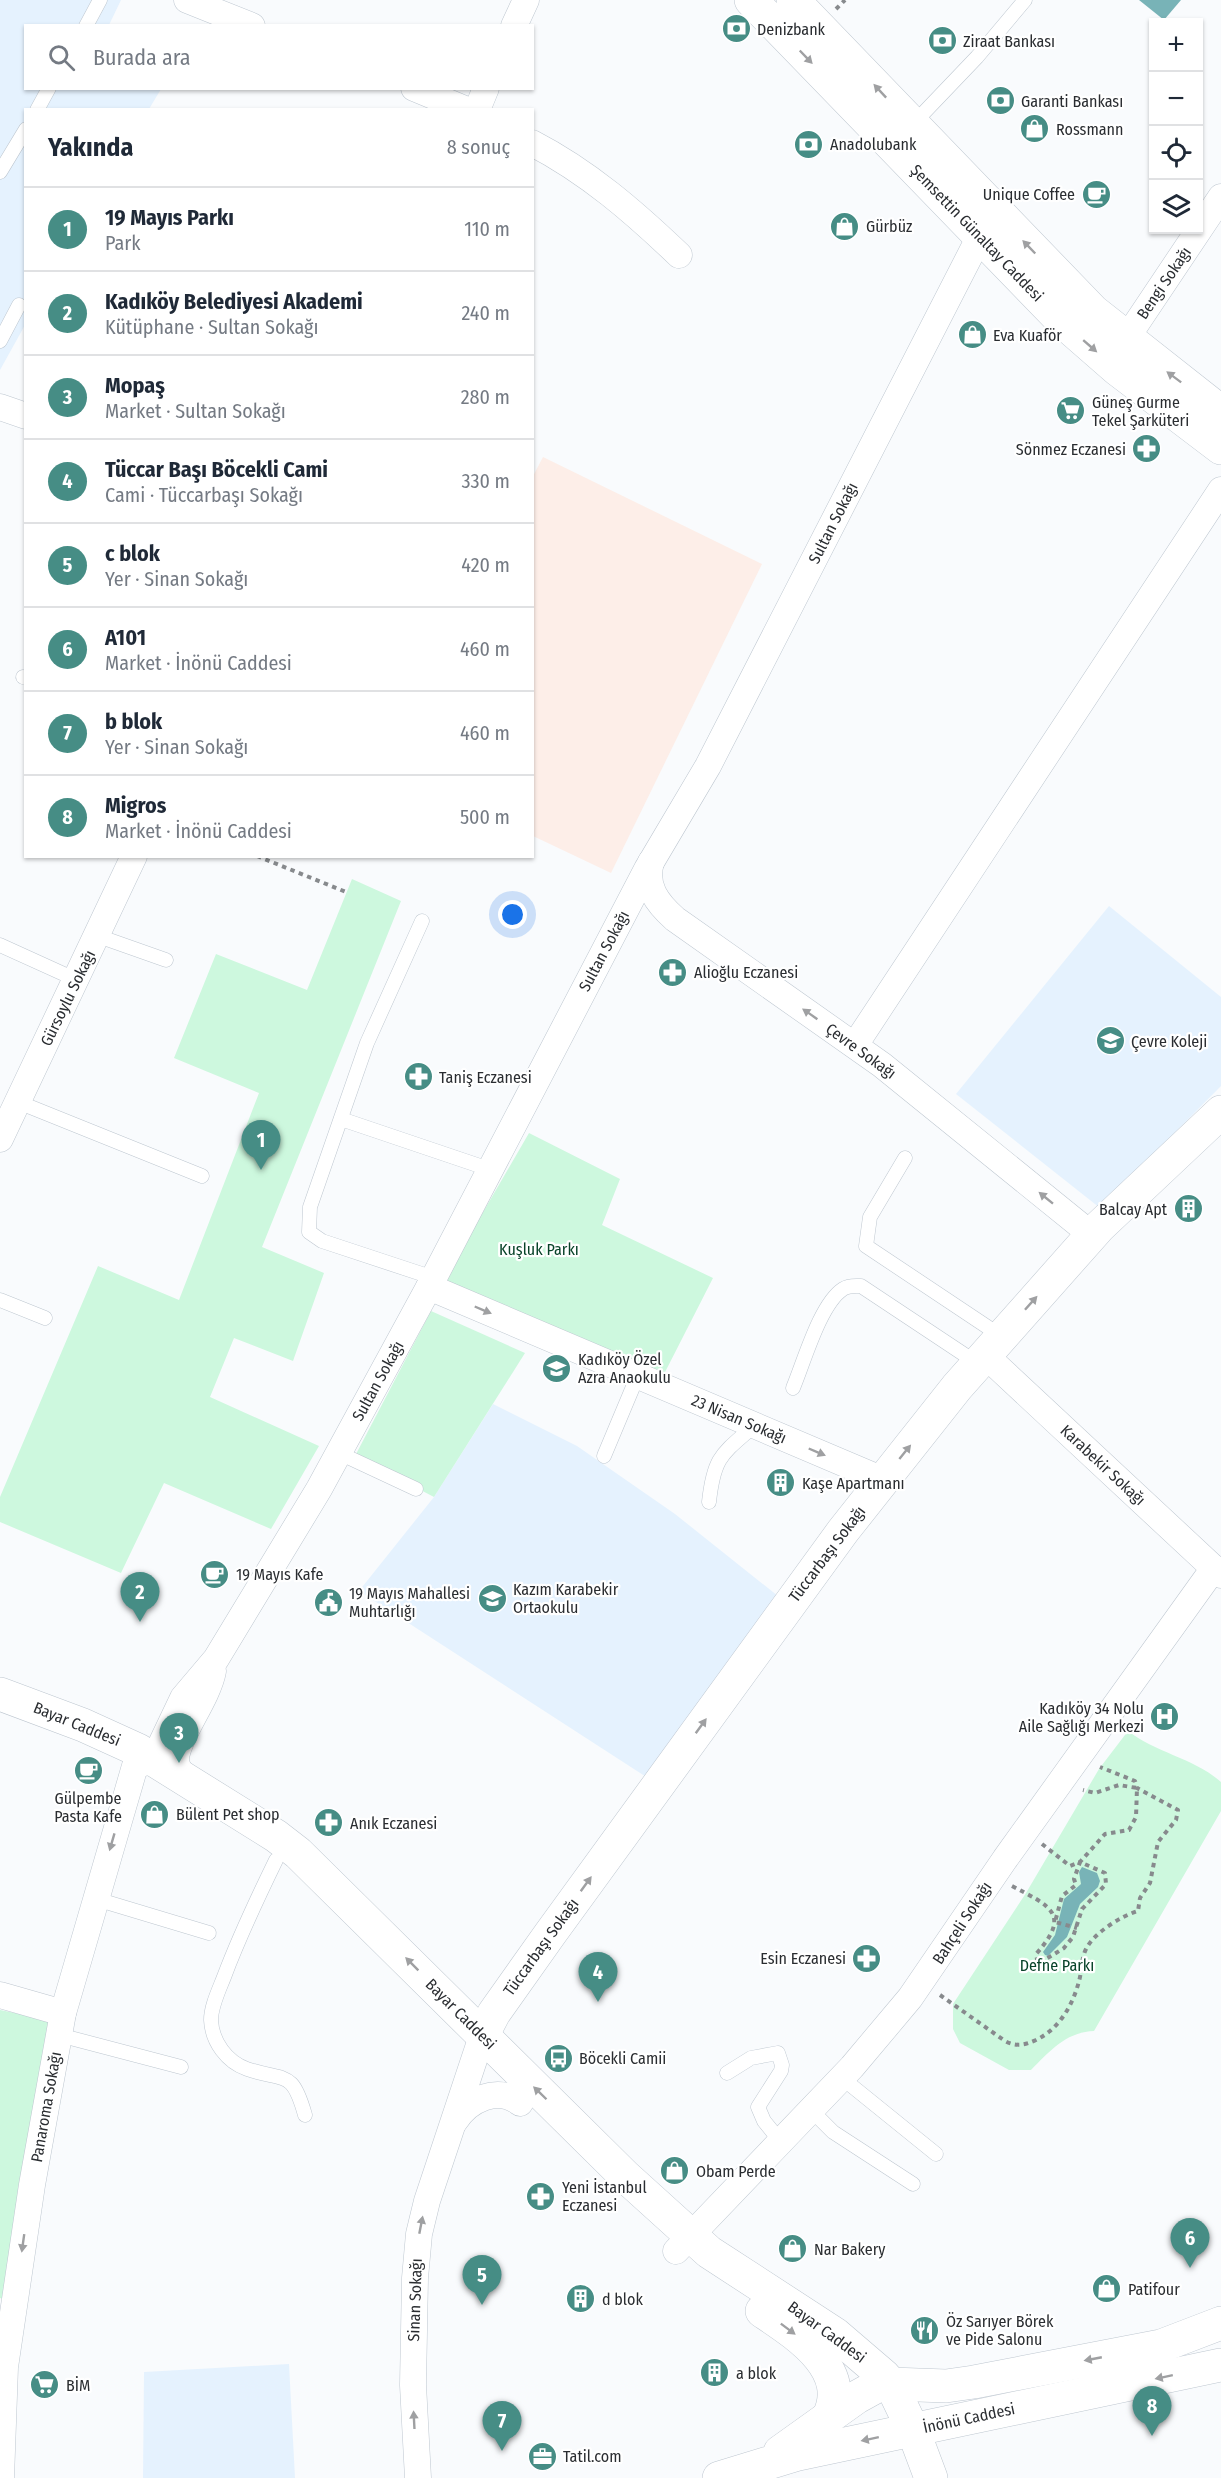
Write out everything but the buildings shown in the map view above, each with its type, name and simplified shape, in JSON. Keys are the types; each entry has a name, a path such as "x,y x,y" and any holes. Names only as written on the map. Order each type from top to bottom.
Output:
{"main road":[{"name":"Şemsettin Günaltay Caddesi","path":"751,0 1092,348 1221,448"},
{"name":"Şemsettin Günaltay Caddesi","path":"793,0 1080,298 1126,339 1221,412"},
{"name":"Tüccarbaşı Sokağı","path":"478,2048 494,2013 550,1934 883,1480 988,1351 1092,1235 1216,1127"},
{"name":"Bayar Caddesi","path":"0,1694 83,1725 144,1763 276,1860 478,2048 683,2244 709,2252 840,2337 891,2384"},
{"name":"Bayar Caddesi","path":"0,1711 186,1780 276,1836 298,1853 478,2048 520,2103 822,2360 833,2382 833,2402 828,2418"},
{"path":"752,2468 788,2448 866,2391 891,2384 933,2387 957,2385 1161,2346 1217,2324"},
{"name":"İnönü Caddesi","path":"719,2478 798,2454 1221,2365"},
{"path":"891,2384 913,2430 931,2478"}],"street":[{"path":"187,0 247,24"},
{"path":"515,24 526,0"},
{"path":"419,90 462,108"},
{"path":"478,108 485,90"},
{"path":"534,144 572,165 622,203 679,255"},
{"name":"Bengi Sokağı","path":"1126,339 1221,196"},
{"name":"Sultan Sokağı","path":"144,1763 188,1691 216,1659 339,1453 431,1283 651,862 708,766 980,236"},
{"path":"0,407 24,415"},
{"path":"855,1045 1221,490"},
{"name":"Gürsoylu Sokağı","path":"0,1139 133,858"},
{"name":"Çevre Sokağı","path":"651,862 648,876 652,892 675,919 855,1045 1092,1235"},
{"path":"620,921 630,914 648,911 675,919"},
{"name":"23 Nisan Sokağı","path":"431,1283 883,1480"},
{"name":"Karabekir Sokağı","path":"988,1351 1217,1571"},
{"name":"Bahçeli Sokağı","path":"683,2244 842,2078 922,1983 1025,1831 1217,1571"},
{"name":"Sultan Sokağı","path":"186,1780 177,1767 176,1756 207,1691 216,1659"},
{"name":"Panaroma Sokağı","path":"1,2478 7,2306 61,2024 96,1899 144,1763"},
{"path":"0,1995 61,2024"},
{"name":"Sinan Sokağı","path":"418,2478 413,2391 417,2256 424,2211 478,2048"},
{"name":"Sinan Sokağı","path":"452,2127 462,2112 476,2101 500,2095 510,2097 520,2103"}],"lane":[{"path":"87,24 100,0"},
{"path":"912,125 977,57 1025,0"},
{"path":"38,108 48,90"},
{"path":"0,172 24,132"},
{"path":"0,341 19,305"},
{"path":"422,921 368,1042 310,1207 309,1232 322,1241 431,1283"},
{"path":"98,936 166,960"},
{"path":"0,945 77,980"},
{"path":"18,1102 202,1176"},
{"path":"341,1119 489,1169"},
{"path":"905,1158 870,1217 866,1246 988,1351"},
{"path":"793,1388 827,1308 840,1291 849,1286 861,1286 988,1351"},
{"path":"0,1300 45,1318"},
{"path":"604,1456 638,1375"},
{"path":"709,1502 714,1469 721,1456 755,1425"},
{"path":"339,1453 416,1489"},
{"path":"276,1860 245,1923 218,1992 211,2018 212,2031 222,2050 230,2059 245,2068 284,2077 300,2095 305,2115"},
{"path":"96,1899 209,1933"},
{"path":"61,2024 181,2067"},
{"path":"727,2073 751,2058 778,2053 783,2065 781,2071 758,2107 764,2121 781,2142"},
{"path":"842,2078 936,2154"},
{"path":"811,2110 833,2132 913,2184"}],"path":[{"path":"262,858 346,892"},
{"path":"1025,1831 1070,1866 1080,1862 1105,1873 1106,1884 1082,1909 1077,1928 1064,1948 1038,1964 1036,1954 1054,1934 1062,1896 1076,1884 1074,1879 1080,1862 1105,1833 1129,1830 1136,1817 1137,1788 1134,1780 1078,1758"},
{"path":"922,1983 1008,2043 1015,2045 1028,2043 1049,2034 1064,2016 1079,1982 1086,1948 1114,1921 1138,1911 1140,1898 1150,1883 1158,1842 1176,1820 1178,1810 1137,1788 1119,1785 1095,1793 1060,1783"},
{"path":"993,1876 1044,1904 1055,1922 1077,1928"}],"shaded area":[{"path":"0,0 121,0 109,24 24,24 24,90 160,90 150,108 24,108 24,327 0,370"},
{"path":"543,457 762,564 611,873 534,836 534,474"},
{"name":"Çevre Koleji","path":"1109,906 1221,997 1221,1086 1100,1208 956,1094"},
{"name":"Kazım Karabekir Ortaokulu","path":"493,1404 577,1446 675,1514 788,1604 654,1782 359,1591 434,1497"},
{"path":"289,2364 295,2478 143,2478 144,2372"}],"green space":[{"path":"352,879 401,901 262,1247 324,1273 293,1361 234,1338 210,1397 319,1446 271,1529 164,1483 121,1573 0,1522 0,1497 98,1266 179,1300 259,1093 174,1058 216,954 307,990"},
{"name":"Kuşluk Parkı","path":"529,1133 620,1179 602,1225 713,1278 661,1380 443,1281"},
{"path":"431,1311 525,1353 434,1497 355,1456"},
{"name":"Defne Parkı","path":"1128,1731 1139,1739 1199,1767 1221,1782 1221,1811 1094,2031 1084,2032 1067,2039 1031,2070 1009,2070 960,2043 953,2029 953,2004 1026,1893 1099,1769"},
{"path":"0,2010 50,2020 3,2299 0,2298"}],"water":[{"path":"1139,0 1181,0 1166,18 1162,18"},
{"path":"1082,1867 1097,1873 1100,1881 1098,1887 1080,1904 1067,1937 1048,1956 1045,1955 1043,1952 1055,1935 1064,1899 1081,1884 1079,1872"}],"place":[{"name":"Denizbank","path":"736,29"},
{"name":"Ziraat Bankası","path":"942,41"},
{"name":"Garanti Bankası","path":"1000,101"},
{"name":"Rossmann","path":"1035,129"},
{"name":"Anadolubank","path":"809,144"},
{"name":"Unique Coffee","path":"1096,194"},
{"name":"Gürbüz","path":"845,226"},
{"name":"Eva Kuaför","path":"972,335"},
{"name":"Güneş Gurme Tekel Şarküteri","path":"1071,411"},
{"name":"Sönmez Eczanesi","path":"1147,449"},
{"name":"Alioğlu Eczanesi","path":"673,972"},
{"name":"Çevre Koleji","path":"1110,1041"},
{"name":"Taniş Eczanesi","path":"418,1077"},
{"name":"19 Mayıs Parkı","path":"261,1170"},
{"name":"Balcay Apt","path":"1188,1209"},
{"name":"Kadıköy Özel Azra Anaokulu","path":"557,1368"},
{"name":"Kaşe Apartmanı","path":"781,1483"},
{"name":"19 Mayıs Kafe","path":"215,1574"},
{"name":"Kazım Karabekir Ortaokulu","path":"492,1598"},
{"name":"19 Mayıs Mahallesi Muhtarlığı","path":"328,1602"},
{"name":"Kadıköy Belediyesi Akademi","path":"140,1622"},
{"name":"Kadıköy 34 Nolu Aile Sağlığı Merkezi","path":"1165,1717"},
{"name":"Mopaş","path":"179,1763"},
{"name":"Gülpembe Pasta Kafe","path":"88,1770"},
{"name":"Bülent Pet shop","path":"155,1814"},
{"name":"Anık Eczanesi","path":"329,1823"},
{"name":"Esin Eczanesi","path":"867,1958"},
{"name":"Tüccar Başı Böcekli Cami","path":"598,2002"},
{"name":"Böcekli Camii","path":"558,2058"},
{"name":"Obam Perde","path":"675,2171"},
{"name":"Yeni İstanbul Eczanesi","path":"541,2196"},
{"name":"Nar Bakery","path":"793,2249"},
{"name":"A101","path":"1190,2268"},
{"name":"Patifour","path":"1107,2289"},
{"name":"d blok","path":"581,2299"},
{"name":"c blok","path":"482,2305"},
{"name":"Öz Sarıyer Börek ve Pide Salonu","path":"925,2330"},
{"name":"a blok","path":"715,2373"},
{"name":"BİM","path":"45,2385"},
{"name":"Migros","path":"1152,2436"},
{"name":"b blok","path":"502,2451"},
{"name":"Tatil.com","path":"542,2456"}]}
